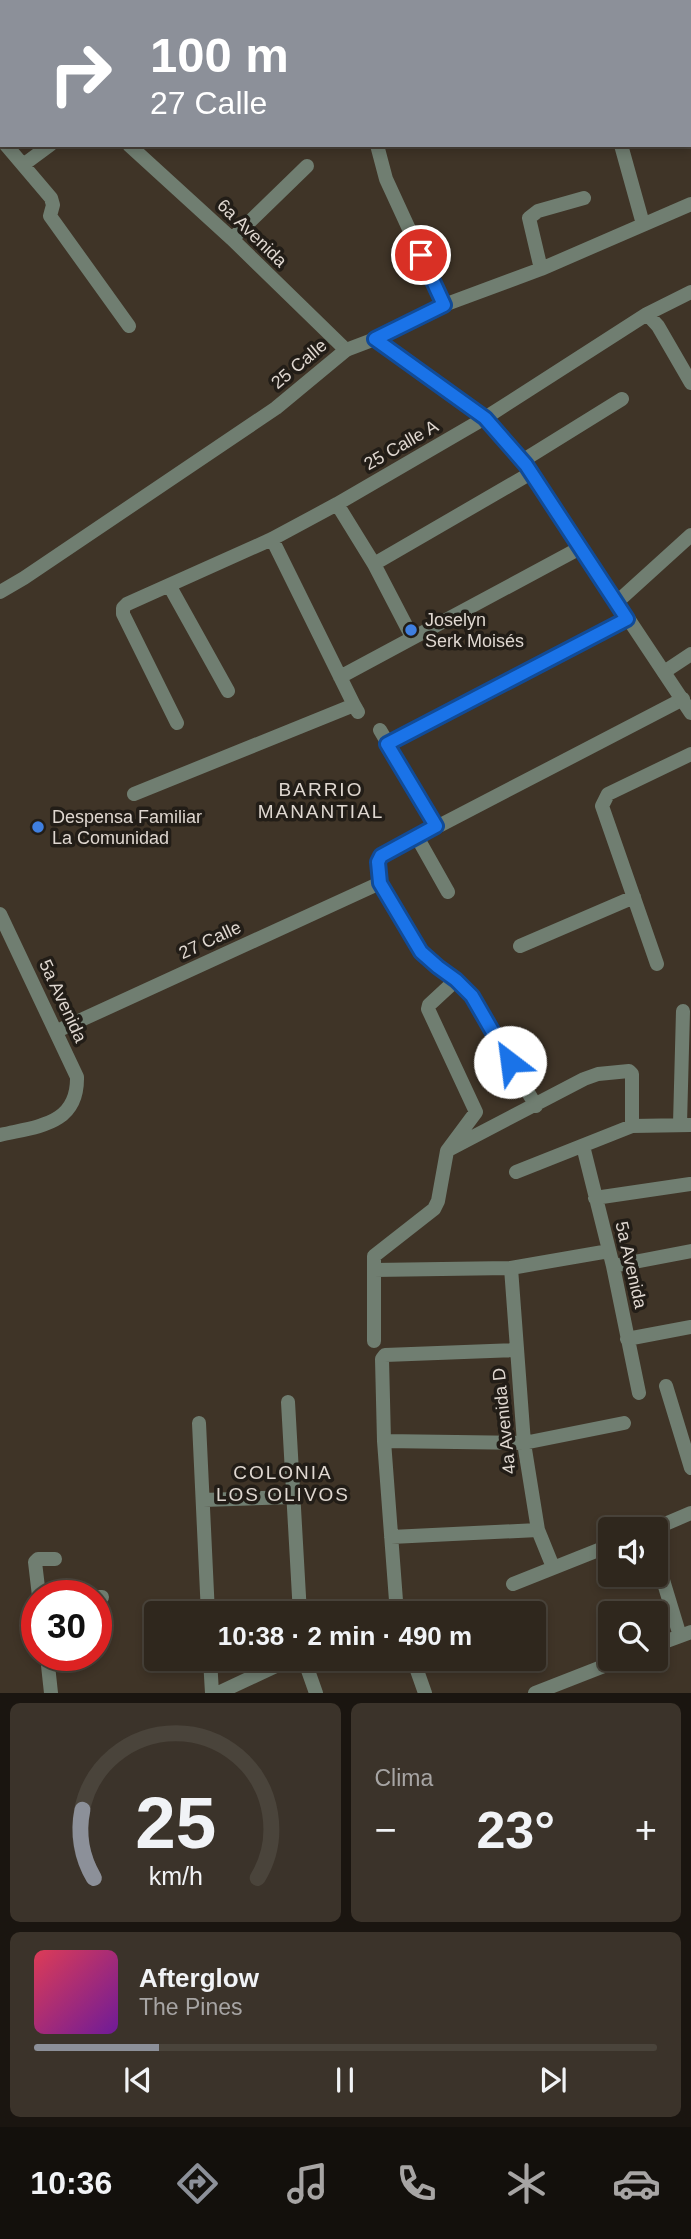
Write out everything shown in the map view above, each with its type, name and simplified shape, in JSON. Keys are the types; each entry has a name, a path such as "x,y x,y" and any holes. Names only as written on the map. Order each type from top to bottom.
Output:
{"street":[{"path":"8,147 51,198 53,205 50,216 129,326"},
{"path":"23,165 47,147"},
{"name":"6a Avenida","path":"131,147 232,239 345,350"},
{"path":"378,147 386,179 444,305"},
{"path":"622,147 643,224"},
{"path":"232,239 307,166"},
{"path":"541,269 530,218 533,213 584,198"},
{"name":"25 Calle","path":"0,592 276,408 345,350 375,339 444,305 541,269 691,204"},
{"name":"25 Calle A","path":"177,723 123,614 123,608 127,604 272,538 337,505 485,418 647,314 691,292"},
{"path":"647,314 658,326 691,383"},
{"path":"375,339 485,418 522,461 691,713"},
{"path":"522,461 622,399"},
{"path":"374,564 531,473"},
{"path":"337,505 374,564 412,637"},
{"path":"616,603 691,536"},
{"path":"134,794 356,708 272,538"},
{"path":"340,677 580,548"},
{"path":"169,585 228,691"},
{"path":"387,744 627,619"},
{"path":"664,672 691,654"},
{"path":"536,1106 472,996 421,952 380,883 378,862 381,856 436,826 682,699"},
{"path":"380,730 436,826"},
{"path":"657,964 601,806 608,793 691,754"},
{"path":"417,837 448,892"},
{"name":"27 Calle","path":"57,1031 380,883"},
{"path":"520,946 634,897"},
{"name":"5a Avenida","path":"0,914 57,1031 76,1077 77,1093 71,1107 61,1117 48,1124 0,1135"},
{"path":"374,1341 374,1256 434,1209 439,1201 447,1151 476,1112 429,1013 429,1005 456,980"},
{"path":"516,1172 632,1126 685,1125 683,1011"},
{"path":"447,1151 591,1076 629,1071 632,1074 632,1126"},
{"name":"5a Avenida","path":"583,1146 613,1266 639,1393"},
{"path":"595,1198 690,1184"},
{"path":"374,1270 510,1268 609,1251"},
{"path":"613,1266 691,1251"},
{"name":"4a Avenida D","path":"510,1268 524,1443 538,1530 553,1567"},
{"path":"627,1339 691,1327"},
{"path":"392,1601 382,1359 385,1355 516,1350"},
{"path":"666,1386 691,1468"},
{"path":"288,1402 299,1601"},
{"path":"198,1423 207,1601"},
{"path":"384,1441 524,1443 624,1423"},
{"path":"203,1500 293,1497"},
{"path":"668,1523 691,1513"},
{"path":"391,1537 538,1530"},
{"path":"513,1584 598,1550"},
{"path":"37,1580 35,1562 38,1559 55,1559"},
{"path":"668,1587 686,1634 668,1641"},
{"path":"535,1693 598,1668"},
{"path":"49,1671 51,1693"},
{"path":"211,1671 212,1693"},
{"path":"218,1693 265,1671"},
{"path":"308,1671 316,1693"},
{"path":"417,1671 425,1693"}],"place":[{"name":"Joselyn Serk Moisés","path":"411,630"},
{"name":"Despensa Familiar La Comunidad","path":"38,827"}],"district":[{"name":"BARRIO MANANTIAL","path":"321,800"},
{"name":"COLONIA LOS OLIVOS","path":"283,1483"}],"route":[{"path":"421,255 444,305 375,339 485,418 526,465 627,619 387,744 436,826 381,856 377,868 380,883 421,952 472,996 510,1062"}]}
